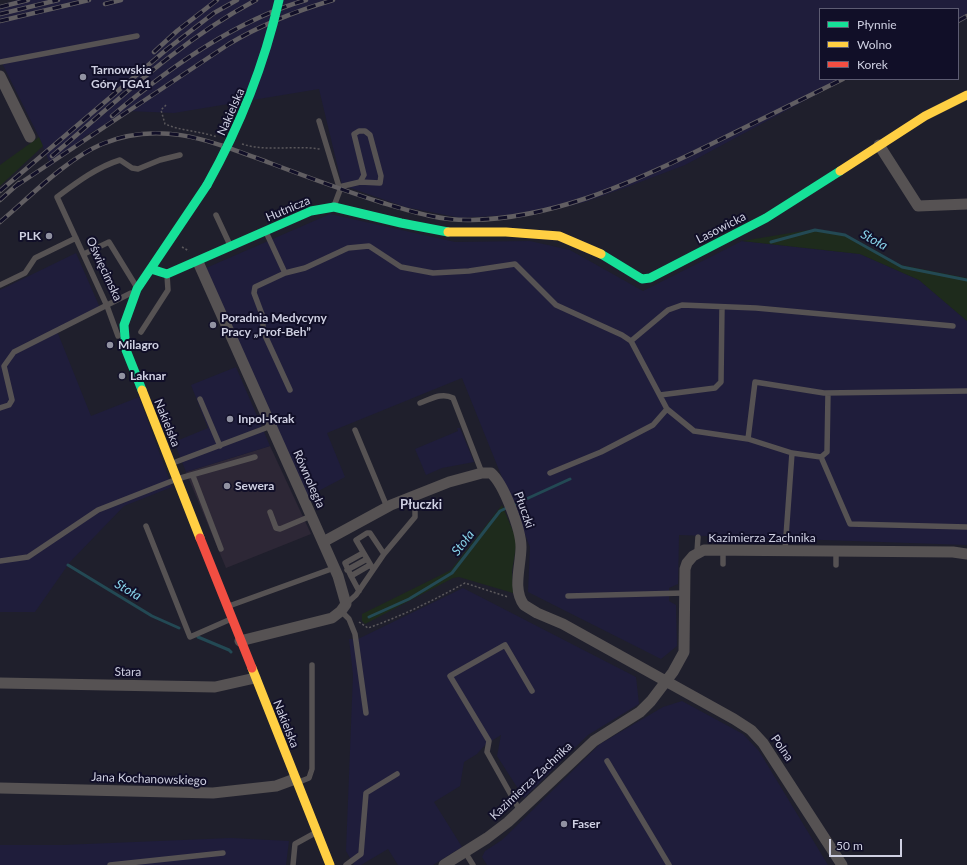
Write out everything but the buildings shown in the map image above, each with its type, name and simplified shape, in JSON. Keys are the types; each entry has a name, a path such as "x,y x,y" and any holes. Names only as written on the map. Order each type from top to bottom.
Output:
{"street":[{"name":"Nakielska","path":"279,0 266,54 255,87 225,153 206,185 137,289 124,325 126,350 330,865"},
{"path":"2,82 30,138"},
{"name":"Lasowicka","path":"466,233 506,232 559,236 594,250 642,279 650,278 766,218 925,116 967,95"},
{"path":"880,145 918,206 967,204"},
{"name":"Hutnicza","path":"167,274 198,262 311,211 334,207 433,230 466,233"},
{"name":"Równoległa","path":"198,262 334,568 344,594 345,611"},
{"path":"151,269 167,274"},
{"path":"323,542 387,507 449,482 482,473"},
{"name":"Płuczki","path":"482,473 491,473 495,476 518,528 521,545 518,593 522,602"},
{"name":"Kazimierza Zachnika","path":"444,865 488,838 520,811 594,741 640,712 651,701 681,660 684,652 684,592 686,566 697,552 723,550 785,550 958,552 967,554"},
{"path":"522,602 527,608 563,624 666,681"},
{"path":"240,641 332,618 345,611"},
{"name":"Stara","path":"0,683 215,687 255,678"},
{"name":"Polna","path":"666,681 734,719 758,737 770,753 842,865"},
{"name":"Jana Kochanowskiego","path":"0,788 213,794 276,786 296,781"}],"lane":[{"path":"0,62 137,36"},
{"path":"319,121 340,187 334,207"},
{"path":"340,187 360,182 380,183 380,176 370,135 365,131 359,131 354,134 364,175 360,182"},
{"path":"76,238 57,197 77,182 113,162 120,160 132,168 138,169 160,160 180,155"},
{"path":"216,215 231,247"},
{"path":"266,231 285,273"},
{"name":"Oświęcimska","path":"0,285 24,273 35,258 76,238 126,350"},
{"path":"0,408 9,404 12,400 4,366 14,352 107,306 137,289 111,243 107,243 84,254"},
{"path":"290,390 263,331 263,317 254,293 255,287 285,273 305,268 348,248 369,246 401,267 433,273 468,271 515,264 556,305 622,335 631,341 667,409 694,431 748,439 792,453 821,457 827,452 828,393"},
{"path":"141,332 168,290 167,274"},
{"path":"631,341 668,310 682,305 953,326"},
{"path":"660,395 715,388 721,382 722,307"},
{"path":"748,439 755,382 828,393 967,391"},
{"path":"420,403 442,395 448,395 453,398 482,473"},
{"path":"200,399 220,446"},
{"path":"550,474 601,452 653,425 667,409"},
{"path":"171,464 271,426"},
{"path":"355,430 387,507"},
{"path":"785,550 792,453"},
{"path":"0,561 28,557 98,510 177,479 193,476 255,457"},
{"path":"821,457 850,524 967,527"},
{"path":"193,476 221,549"},
{"path":"366,713 355,634 345,611 359,591 371,567 415,517 415,495"},
{"path":"270,512 276,528 280,529 311,516"},
{"path":"146,526 190,637 232,619"},
{"path":"371,567 356,540 368,532 384,554"},
{"path":"697,552 698,537"},
{"path":"723,550 723,564"},
{"path":"836,551 836,565"},
{"path":"359,591 347,570 346,562 363,553"},
{"path":"347,570 366,559"},
{"path":"351,576 371,567"},
{"path":"227,606 334,568"},
{"path":"568,596 684,592"},
{"path":"520,811 487,752 489,741 450,676 505,645 532,691"},
{"path":"296,781 309,778 312,769 312,665"},
{"path":"607,761 669,865"},
{"path":"346,865 361,854 366,793 397,774"},
{"path":"293,865 295,844 317,832"},
{"path":"465,852 473,865"},
{"path":"110,865 223,853"}],"path":[{"path":"178,245 190,251"},
{"path":"345,611 368,628 411,611 465,584 522,602"}],"shaded area":[{"path":"17,0 967,0 967,19 959,23 959,8 819,8 819,80 843,80 685,165 627,187 585,202 541,213 461,218 405,207 342,185 319,89 174,113 128,111 87,135 51,166 39,137 0,59 0,5"},
{"path":"330,214 455,242 530,241 570,250 643,291 742,241 860,254 919,280 967,321 967,545 679,535 678,584 669,588 669,601 676,605 677,646 661,659 528,592 530,547 462,378 327,433 345,477 307,497 206,268"},
{"path":"76,253 101,310 57,331 91,416 139,397 172,487 124,506 70,562 35,612 0,612 0,290"},
{"path":"236,367 270,446 186,472 174,442 208,428 191,385"},
{"path":"457,428 460,428 474,462 442,468 426,475 415,449 458,431"},
{"path":"270,446 311,534 226,568 186,472"},
{"path":"463,588 636,677 639,704 588,735 524,798 497,756 501,735 485,745 477,754 464,762 460,786 434,802 462,847 433,865 398,865 388,849 361,865 354,865 346,851 353,675 349,639 358,639"},
{"path":"682,701 743,734 759,751 828,865 487,865 482,857 485,851 502,840 600,744 663,707"},
{"path":"231,838 289,841 286,865 0,865 0,845 63,845"}],"green space":[{"path":"39,137 43,146 0,186 0,165"},
{"path":"815,229 845,234 901,265 967,278 967,321 919,280 860,254 742,241"},
{"path":"502,505 517,541 512,571 513,593 459,577 453,578 365,624 362,621 362,614 451,570"}],"waterway":[{"name":"Stoła","path":"771,242 815,230 845,235 902,267 967,280"},
{"name":"Stoła","path":"369,617 409,599 452,573 500,511 570,479"},
{"name":"Stoła","path":"68,565 152,616 179,628"},
{"name":"Stoła","path":"198,637 231,652"}],"railway":[{"path":"0,7 28,0"},
{"path":"0,14 58,0"},
{"path":"0,21 89,0"},
{"path":"105,4 121,0"},
{"path":"154,52 177,31 217,0"},
{"path":"0,191 166,50 214,13 237,0"},
{"path":"52,156 125,93 175,53 228,16 256,0"},
{"path":"112,116 133,98 179,64 228,33 254,20 306,0"},
{"path":"16,186 229,44 254,30 333,0"},
{"path":"959,20 967,16"},
{"path":"0,222 62,169 88,151 102,144 124,137 146,133 166,133 208,141 355,194 427,215 461,220 502,218 559,207 614,188 695,152 841,80"},
{"path":"0,200 19,183"}],"traffic: fast":[{"path":"207,185 230,140 250,95 266,48 279,0"},
{"path":"601,254 642,279 650,278 766,218 840,171"},
{"path":"142,390 126,350 124,325 137,289 207,185"},
{"path":"151,269 167,274 311,211 334,207 401,223 448,232"}],"traffic: slow":[{"path":"840,171 925,116 967,95"},
{"path":"448,232 506,232 559,236 601,254"},
{"path":"142,390 200,538"},
{"path":"252,668 330,865"}],"traffic: jam":[{"path":"200,538 252,668"}],"place":[{"name":"Tarnowskie Góry TGA1","path":"83,77"},
{"name":"PLK","path":"49,236"},
{"name":"Poradnia Medycyny Pracy „Prof-Beh”","path":"213,325"},
{"name":"Milagro","path":"110,345"},
{"name":"Laknar","path":"122,376"},
{"name":"Inpol-Krak","path":"230,419"},
{"name":"Sewera","path":"227,486"},
{"name":"Faser","path":"564,824"}],"district":[{"name":"Płuczki","path":"421,505"}]}
